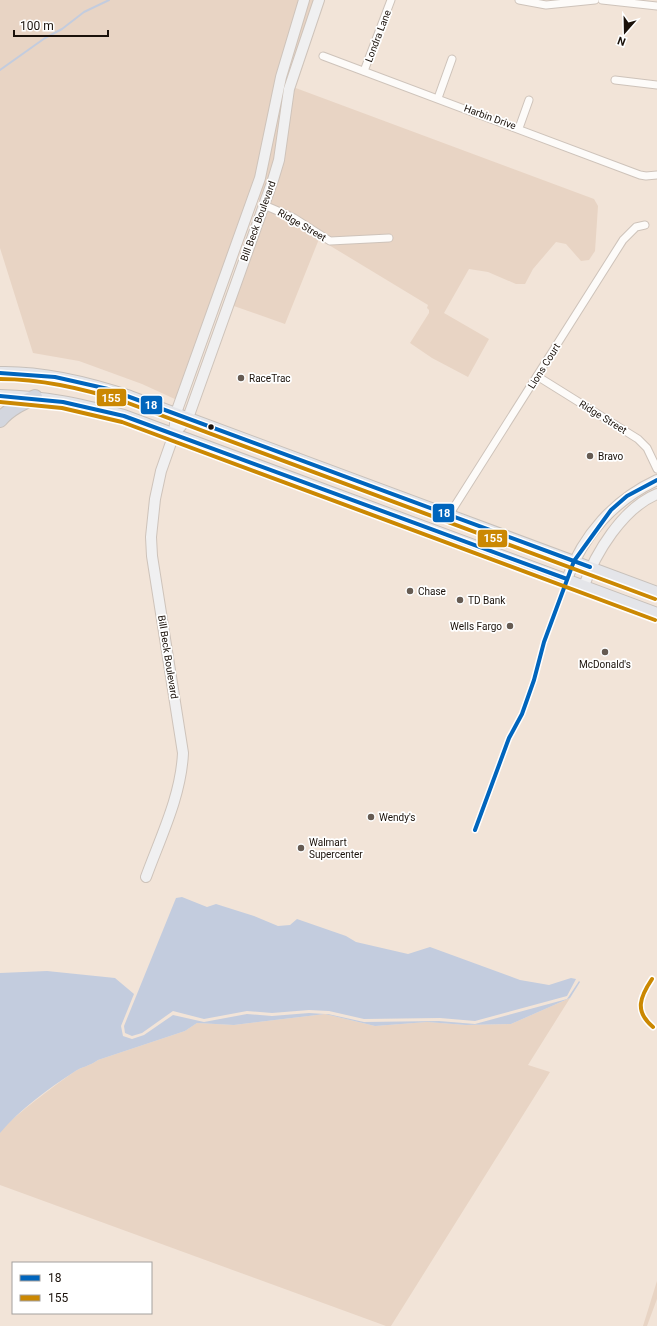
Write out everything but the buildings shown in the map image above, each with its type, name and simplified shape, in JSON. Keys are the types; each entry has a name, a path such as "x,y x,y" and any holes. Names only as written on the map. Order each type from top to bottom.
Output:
{"highway":[{"path":"0,420 5,414 21,403 35,397"}],"main road":[{"path":"0,373 40,375 85,383 108,389 657,593"},
{"path":"0,396 35,397 75,403 174,434 567,579 657,614"}],"street":[{"name":"Bill Beck Boulevard","path":"146,877 177,791 182,772 182,746 151,544 158,485 174,434 176,413 253,201 267,151 281,77 304,0"},
{"name":"Bill Beck Boulevard","path":"174,434 188,418 264,205 278,160 289,89 319,0"},
{"name":"Londra Lane","path":"364,71 391,0"},
{"path":"519,0 546,5 595,0"},
{"path":"602,0 657,6"},
{"name":"Harbin Drive","path":"323,56 640,174 646,176 657,175"},
{"path":"438,98 452,58"},
{"path":"615,80 657,85"},
{"path":"519,128 529,100"},
{"path":"253,201 264,205"},
{"name":"Ridge Street","path":"264,205 294,218 330,241 389,238"},
{"name":"Lions Court","path":"449,515 623,240 636,227 646,225"},
{"name":"Ridge Street","path":"537,376 638,439 647,448 657,470"},
{"path":"567,579 574,561 611,510 627,496 657,480"},
{"path":"584,586 590,567 603,546 619,525 636,508 657,494"}],"shaded area":[{"path":"0,0 300,0 257,177 177,400 142,384 79,361 33,353 0,248"},
{"path":"307,0 316,0 275,159 262,201 257,199 277,107"},
{"path":"293,87 594,199 598,206 595,251 589,260 581,261 566,244 556,242 533,269 525,284 516,284 488,272 469,269 444,313 489,339 468,377 432,358 410,343 429,313 427,308 428,305 319,239 285,324 231,305 265,210 292,221 330,244 392,241 392,234 331,237 296,215 268,203"},
{"path":"570,998 528,1065 550,1072 391,1326 386,1326 0,1185 0,1133 22,1111 77,1070 98,1060 185,1031 197,1023 234,1025 325,1014 375,1026 427,1022 466,1025 511,1024"},
{"path":"657,1281 657,1299 647,1326 643,1326"}],"water":[{"path":"182,897 207,907 216,904 254,916 278,926 290,925 297,919 346,936 356,942 408,954 430,947 520,980 549,985 571,978 576,979 567,996 475,1021 440,1018 364,1019 329,1011 309,1010 272,1013 247,1011 204,1019 173,1011 142,1033 132,1036 125,1033 124,1026 176,898"},
{"path":"47,971 115,978 134,994 121,1026 123,1036 132,1039 144,1035 173,1015 204,1022 247,1014 272,1016 309,1013 325,1014 234,1025 197,1023 185,1031 98,1060 77,1070 35,1100 16,1116 0,1133 0,973"},
{"path":"579,981 580,982 570,998 511,1024 466,1025 427,1022 375,1026 325,1014 364,1022 439,1021 475,1024 567,999"}],"waterway":[{"path":"0,70 45,38 62,29 84,12 109,0"}],"transit line":[{"name":"18","path":"0,373 55,377 108,389 590,567"},
{"name":"155","path":"0,379 16,379 49,383 96,393 128,403 655,599"},
{"name":"18","path":"0,396 63,402 124,416 567,579"},
{"name":"155","path":"0,402 62,408 122,422 655,620"},
{"name":"18","path":"475,830 509,738 522,714 534,680 544,642 574,561 611,510 627,496 657,480"},
{"name":"155","path":"652,979 644,992 641,1010 647,1021 653,1027"}],"place":[{"name":"RaceTrac","path":"241,378"},
{"name":"Bravo","path":"590,456"},
{"name":"Chase","path":"410,591"},
{"name":"TD Bank","path":"460,600"},
{"name":"Wells Fargo","path":"510,626"},
{"name":"McDonald's","path":"605,652"},
{"name":"Wendy's","path":"371,817"},
{"name":"Walmart Supercenter","path":"301,848"}]}
